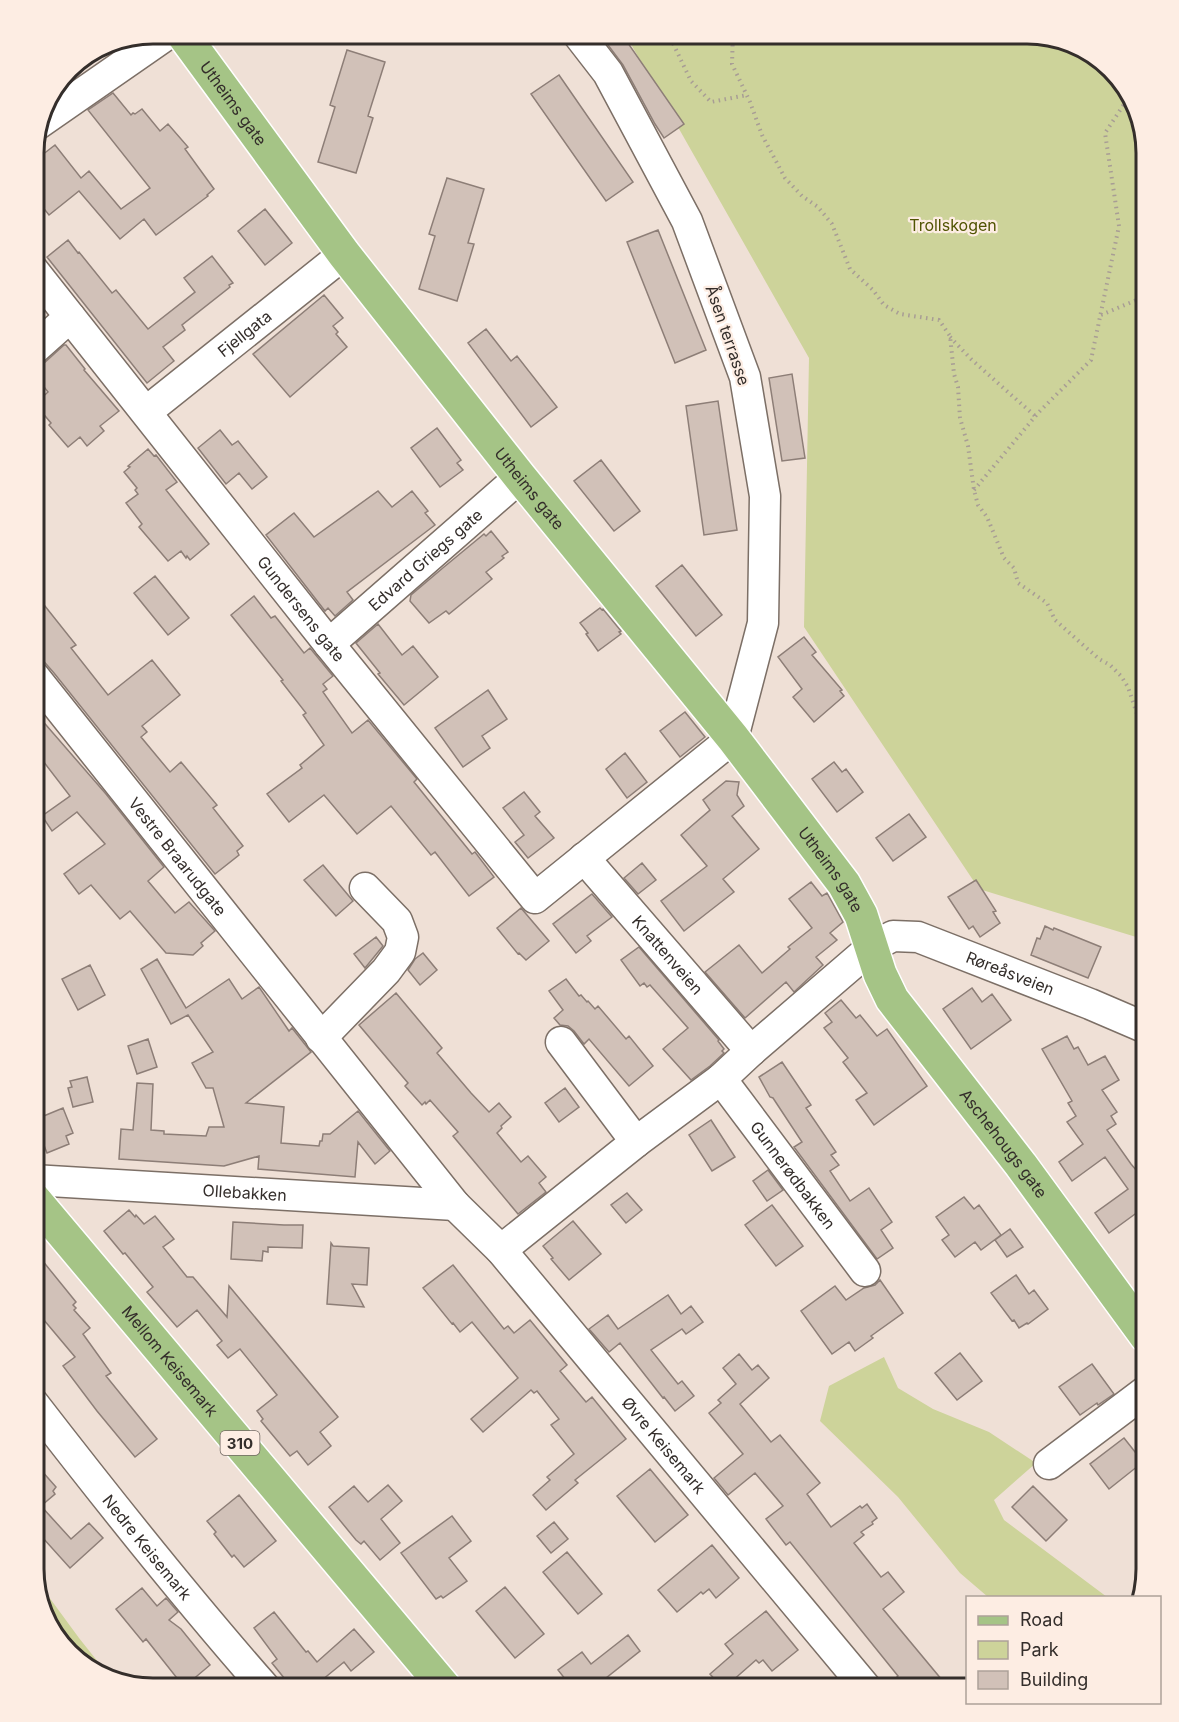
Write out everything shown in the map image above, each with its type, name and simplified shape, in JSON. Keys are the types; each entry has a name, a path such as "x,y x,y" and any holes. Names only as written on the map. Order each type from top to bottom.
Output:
{"main road":[{"name":"Utheims gate","path":"190,44 344,254 520,477 733,738 844,884 861,915 872,947"},
{"name":"Aschehougs gate","path":"872,947 880,974 892,999 1021,1165 1136,1322"},
{"name":"Mellom Keisemark","path":"44,1211 437,1678"}],"street":[{"path":"50,116 153,44"},
{"name":"Åsen terrasse","path":"586,44 608,73 687,221 745,377 765,496 763,623 733,738"},
{"name":"Fjellgata","path":"146,412 344,254"},
{"name":"Gundersens gate","path":"44,284 329,644 535,898 584,858"},
{"path":"44,340 70,316"},
{"name":"Edvard Griegs gate","path":"329,644 520,477"},
{"name":"Vestre Braarudgate","path":"44,689 455,1204"},
{"path":"584,858 733,738"},
{"name":"Knattenveien","path":"584,858 751,1051"},
{"path":"321,1038 386,971 400,952 403,937 397,921 365,888"},
{"name":"Røreåsveien","path":"872,947 892,936 918,937 1136,1024"},
{"path":"501,1250 636,1142 721,1079 872,947"},
{"path":"561,1042 636,1142"},
{"name":"Gunnerødbakken","path":"721,1079 865,1271"},
{"name":"Ollebakken","path":"44,1181 455,1204"},
{"name":"Øvre Keisemark","path":"455,1204 501,1250 858,1678"},
{"path":"1049,1464 1136,1399"},
{"name":"Nedre Keisemark","path":"44,1416 110,1502 256,1678"}],"path":[{"path":"673,44 690,81 711,102 747,95"},
{"path":"733,44 732,64 762,135 785,178 802,196 819,207 832,224 850,269 873,290 884,305 900,315 939,320 971,359 1035,416"},
{"path":"974,490 1035,416 1090,360 1119,226 1105,133 1124,104"},
{"path":"1100,315 1136,300"},
{"path":"950,336 960,418 968,446 974,490 978,505 987,517 1004,558 1014,568 1018,583 1047,603 1055,620 1121,676 1128,687 1136,711"}],"green space":[{"name":"Trollskogen","path":"630,44 1033,44 1061,49 1081,58 1104,75 1121,98 1132,124 1136,153 1136,937 979,889 804,627 809,358"},
{"path":"884,1357 898,1388 933,1409 989,1432 1036,1463 994,1500 1004,1520 1106,1596 987,1596 960,1573 898,1497 820,1421 829,1386"},
{"path":"46,1593 100,1665 75,1647 66,1636 58,1624"}],"building":[{"path":"607,44 629,44 684,124 664,138 623,65"},
{"path":"347,50 385,62 368,116 373,118 356,173 318,162 335,107 330,105"},
{"path":"559,75 633,182 606,201 531,94"},
{"path":"113,93 131,115 142,109 160,131 168,124 188,147 185,149 214,189 156,235 144,219 120,239 79,191 49,215 44,209 44,154 55,145 81,178 89,171 121,209 150,188 88,110"},
{"path":"447,178 484,189 468,243 474,244 457,301 419,289 435,236 429,234"},
{"path":"265,209 292,243 265,265 238,231"},
{"path":"658,230 706,350 675,363 627,242"},
{"path":"68,240 112,293 116,290 148,329 195,292 184,278 212,256 233,283 182,325 185,330 163,347 174,361 147,383 47,257"},
{"path":"324,295 343,318 333,326 338,332 336,334 347,347 290,397 253,354"},
{"path":"486,329 511,361 517,356 557,407 531,427 468,343"},
{"path":"66,345 119,411 100,426 104,431 87,446 80,437 68,447 49,425 51,423 44,415 44,396 48,392 44,387 44,363"},
{"path":"792,374 805,458 782,461 769,378"},
{"path":"718,401 737,530 704,535 686,406"},
{"path":"437,428 461,460 457,463 463,470 440,487 411,448"},
{"path":"220,430 232,445 238,441 267,477 252,489 239,473 226,484 198,448"},
{"path":"148,449 154,456 156,455 177,482 166,490 209,544 190,560 181,551 168,561 139,527 142,524 126,503 138,494 135,490 137,488 124,472"},
{"path":"601,460 640,511 614,531 574,481"},
{"path":"378,491 392,507 412,491 428,511 425,513 435,525 347,592 353,600 335,616 328,608 325,611 266,535 294,513 314,537"},
{"path":"491,531 508,552 486,572 492,579 449,614 446,611 429,623 410,601 411,595 484,534 486,536"},
{"path":"682,565 722,615 696,636 656,586"},
{"path":"155,576 189,618 168,635 134,593"},
{"path":"254,596 271,618 275,616 304,653 310,648 333,676 323,684 327,689 323,692 352,733 368,720 417,779 414,782 472,854 475,852 494,877 469,896 435,852 431,855 391,806 357,834 324,795 289,822 267,794 302,768 300,765 324,745 303,715 306,713 281,681 283,680 231,615"},
{"path":"44,605 76,645 71,648 108,695 152,660 180,695 142,726 147,732 141,737 170,772 181,762 217,805 213,808 243,846 237,851 239,855 215,874 44,662"},
{"path":"600,608 621,631 619,632 621,634 598,651 580,623"},
{"path":"378,624 402,655 413,646 438,677 404,705 356,643"},
{"path":"804,637 816,652 812,655 842,690 840,691 844,696 814,722 793,697 802,689 778,657"},
{"path":"488,690 507,719 482,736 490,748 463,767 435,728"},
{"path":"685,712 705,737 680,757 660,731"},
{"path":"44,723 106,794 164,867 148,881 175,913 189,902 215,931 201,943 203,946 193,955 166,953 130,911 120,919 91,885 79,894 64,874 105,844 77,812 52,831 44,819 44,815 70,796 44,762"},
{"path":"625,753 647,782 627,798 606,769"},
{"path":"834,762 842,772 846,769 863,792 837,812 812,779"},
{"path":"726,781 739,782 737,795 744,806 732,816 759,849 723,879 734,892 684,931 661,901 707,866 681,835 710,810 703,800"},
{"path":"524,792 540,812 535,816 554,838 528,858 515,842 524,835 503,808"},
{"path":"909,814 926,837 893,861 876,838"},
{"path":"642,863 656,880 638,894 624,878"},
{"path":"323,865 353,901 336,916 304,880"},
{"path":"976,880 996,911 993,912 1000,923 980,937 973,926 969,929 948,897"},
{"path":"811,882 822,896 827,893 843,922 830,933 837,940 816,957 823,965 794,992 786,982 745,1018 705,972 739,945 762,973 790,949 788,947 812,928 789,899"},
{"path":"592,894 612,917 587,936 591,941 576,953 553,924"},
{"path":"521,908 549,941 526,960 518,954 497,928"},
{"path":"1045,926 1101,947 1088,978 1031,955 1037,938 1040,939"},
{"path":"376,937 383,946 365,968 354,954"},
{"path":"639,947 719,1040 724,1049 722,1051 724,1053 691,1080 663,1049 688,1028 650,985 647,987 644,983 640,986 621,960"},
{"path":"423,953 437,970 420,985 408,970 415,959"},
{"path":"157,959 186,1008 229,979 242,999 259,987 289,1031 292,1028 311,1052 246,1103 284,1107 281,1143 319,1146 323,1134 330,1134 358,1111 390,1151 375,1164 358,1142 355,1177 258,1169 259,1156 224,1166 119,1159 121,1129 133,1130 137,1083 153,1084 151,1130 164,1131 164,1134 206,1136 209,1127 224,1127 213,1088 206,1088 192,1063 213,1052 188,1015 171,1024 141,969"},
{"path":"90,965 105,995 78,1010 62,979"},
{"path":"566,979 579,996 581,995 595,1009 598,1006 626,1039 629,1036 653,1066 629,1086 589,1039 584,1044 574,1031 568,1026 560,1025 554,1018 563,1010 549,991"},
{"path":"972,988 982,1002 992,994 1011,1020 971,1049 943,1009"},
{"path":"396,993 442,1048 437,1053 471,1093 489,1112 499,1103 511,1117 497,1133 521,1162 528,1156 546,1177 539,1183 546,1192 518,1214 453,1136 458,1132 430,1100 422,1105 405,1086 408,1083 359,1025"},
{"path":"841,1000 856,1018 860,1015 877,1036 887,1029 927,1086 874,1125 856,1100 867,1093 843,1062 848,1058 824,1028 832,1022 825,1013"},
{"path":"1067,1036 1074,1049 1078,1047 1088,1065 1105,1056 1119,1080 1102,1090 1117,1112 1111,1116 1116,1124 1107,1130 1136,1170 1136,1213 1109,1233 1095,1213 1128,1189 1105,1157 1072,1181 1059,1162 1083,1144 1067,1122 1076,1116 1068,1103 1072,1101 1042,1049"},
{"path":"148,1039 157,1067 137,1074 128,1046"},
{"path":"782,1062 811,1105 806,1108 836,1152 831,1155 839,1165 830,1171 850,1201 869,1188 892,1222 881,1230 893,1248 877,1259 794,1147 802,1142 773,1098 770,1097 759,1077"},
{"path":"87,1077 93,1102 73,1107 68,1088 72,1087 70,1081"},
{"path":"565,1088 579,1107 559,1122 545,1103"},
{"path":"63,1108 73,1133 66,1136 69,1144 47,1153 44,1145 44,1116"},
{"path":"711,1120 735,1157 712,1171 689,1135"},
{"path":"768,1170 783,1190 767,1201 753,1181"},
{"path":"627,1193 642,1210 626,1223 611,1205"},
{"path":"964,1197 974,1209 979,1205 1001,1235 981,1250 975,1242 955,1257 942,1240 949,1235 936,1217"},
{"path":"772,1205 803,1246 776,1266 745,1225"},
{"path":"129,1210 144,1224 155,1216 174,1239 163,1247 187,1277 193,1277 227,1317 229,1286 338,1417 320,1432 331,1446 308,1465 297,1451 290,1456 261,1421 263,1419 257,1411 277,1395 240,1349 228,1358 217,1345 222,1341 197,1310 177,1327 147,1292 153,1287 104,1231"},
{"path":"573,1221 601,1254 569,1280 543,1246"},
{"path":"233,1222 303,1225 302,1248 268,1247 268,1252 263,1251 262,1261 231,1259"},
{"path":"1010,1229 1023,1247 1007,1257 995,1240"},
{"path":"331,1243 333,1246 369,1248 367,1285 352,1284 364,1307 327,1304"},
{"path":"44,1263 76,1302 73,1305 76,1308 74,1310 90,1328 83,1334 111,1373 106,1376 157,1439 135,1457 63,1366 75,1357 44,1320"},
{"path":"453,1265 504,1329 508,1326 514,1333 530,1320 567,1365 560,1371 586,1402 592,1397 626,1439 575,1480 578,1483 546,1510 533,1495 550,1480 547,1477 574,1454 551,1425 559,1419 537,1391 534,1393 531,1390 483,1432 471,1419 518,1378 472,1322 460,1332 423,1288"},
{"path":"1016,1275 1029,1294 1034,1290 1048,1309 1019,1328 991,1293"},
{"path":"880,1280 903,1313 871,1336 873,1338 855,1351 849,1342 832,1354 801,1311 835,1286 846,1300"},
{"path":"668,1295 681,1314 691,1306 703,1322 686,1334 682,1329 651,1350 678,1384 682,1381 694,1396 675,1411 620,1343 609,1352 589,1329 608,1315 618,1329"},
{"path":"960,1353 982,1381 957,1400 935,1373"},
{"path":"739,1354 752,1370 758,1365 769,1378 740,1404 771,1442 780,1435 820,1483 807,1494 831,1527 860,1506 862,1508 867,1504 877,1518 872,1522 873,1524 861,1532 864,1535 854,1543 881,1577 888,1572 904,1592 883,1609 940,1678 896,1678 898,1676 790,1542 786,1545 766,1519 783,1506 755,1473 728,1495 714,1478 743,1454 709,1413 721,1403 718,1400 736,1384 723,1368"},
{"path":"1092,1364 1114,1394 1080,1415 1059,1387"},
{"path":"1124,1438 1136,1453 1136,1468 1109,1489 1090,1464"},
{"path":"650,1469 688,1515 655,1542 617,1496"},
{"path":"44,1473 56,1487 53,1491 55,1494 44,1503"},
{"path":"388,1485 402,1501 381,1519 400,1543 380,1560 364,1541 361,1544 356,1540 329,1507 354,1486 368,1502"},
{"path":"1033,1486 1067,1520 1046,1541 1012,1507"},
{"path":"239,1495 276,1541 244,1567 234,1555 232,1557 207,1521"},
{"path":"44,1509 71,1539 89,1523 103,1538 70,1568 44,1539"},
{"path":"452,1516 471,1541 449,1558 467,1581 443,1598 441,1596 436,1599 401,1553"},
{"path":"554,1522 568,1539 551,1553 537,1536"},
{"path":"712,1545 739,1578 716,1598 709,1589 703,1594 701,1592 677,1612 658,1590"},
{"path":"567,1552 602,1594 578,1614 543,1572"},
{"path":"505,1587 544,1634 515,1658 476,1611"},
{"path":"142,1588 157,1606 166,1598 178,1612 169,1620 181,1629 210,1665 195,1678 177,1678 146,1639 143,1642 116,1609"},
{"path":"766,1611 798,1650 772,1671 763,1660 759,1663 756,1660 736,1678 713,1678 710,1674 733,1654 725,1644"},
{"path":"274,1612 306,1652 308,1651 317,1662 354,1629 374,1652 351,1671 344,1662 324,1678 284,1678 272,1663 277,1659 254,1628"},
{"path":"628,1635 640,1651 606,1678 564,1678 558,1670 582,1652 591,1664"}]}
